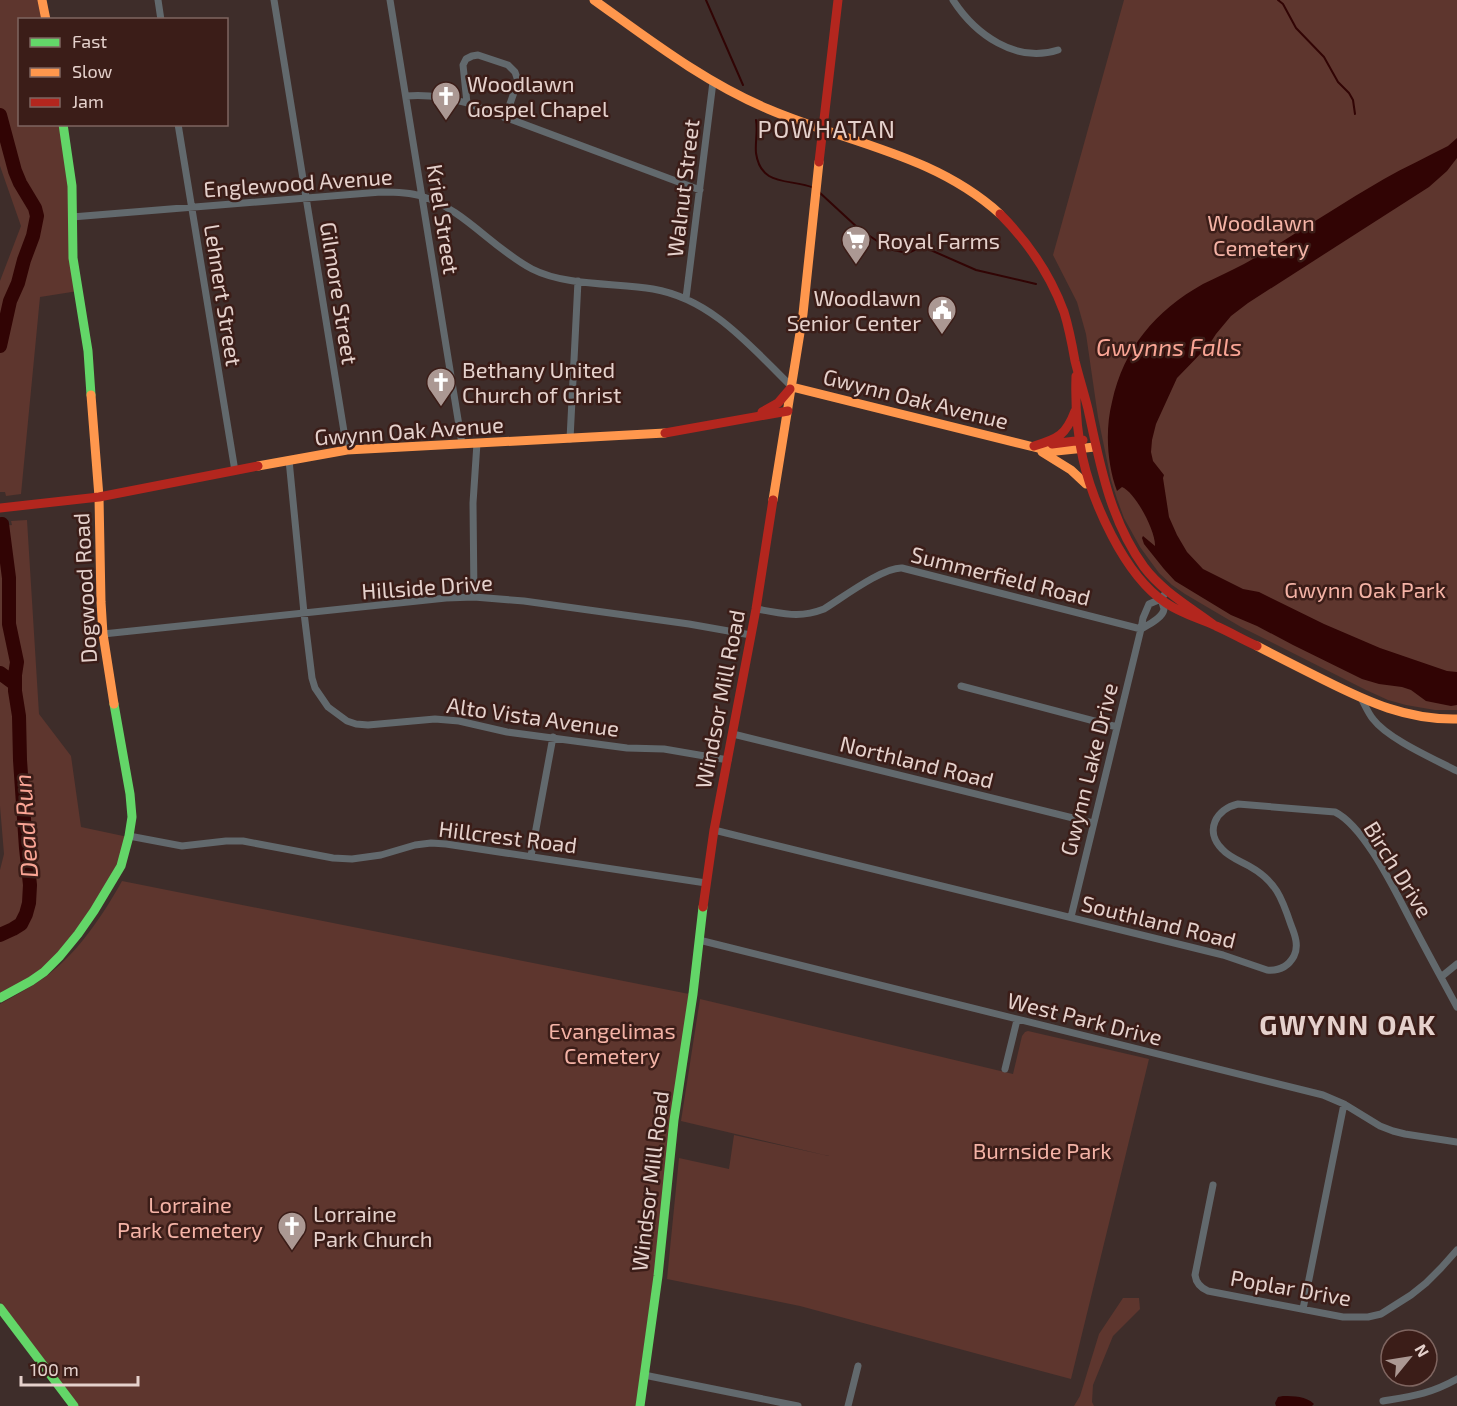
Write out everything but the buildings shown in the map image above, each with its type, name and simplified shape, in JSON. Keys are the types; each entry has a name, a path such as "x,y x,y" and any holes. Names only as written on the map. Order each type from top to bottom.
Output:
{"main road":[{"path":"42,0 46,18"},
{"path":"594,0 713,82 770,111 904,157 946,176 971,191 1005,219 1035,254 1054,289 1065,316 1076,368 1088,408 1094,443 1111,504 1120,526 1144,567 1176,610 1214,625 1385,709 1436,719 1457,719"},
{"name":"Windsor Mill Road","path":"640,1406 658,1276 674,1120 706,883 756,609 803,314 838,0"},
{"name":"Dogwood Road","path":"0,998 44,972 74,940 121,866 132,817 104,634 101,602 99,497 88,351 73,258 72,186 63,126"},
{"path":"1076,368 1076,409 1080,445 1090,490 1123,558 1145,585 1164,595"},
{"path":"752,417 774,407 792,387"},
{"name":"Gwynn Oak Avenue","path":"792,387 1056,451 1094,443"},
{"path":"1032,446 1060,437 1066,432 1076,409"},
{"name":"Gwynn Oak Avenue","path":"0,508 99,497 347,450 664,433 788,411"},
{"path":"1032,446 1073,470 1090,490"},
{"path":"0,1308 74,1406"}],"street":[{"path":"158,0 161,18"},
{"name":"Gilmore Street","path":"274,0 347,450"},
{"name":"Kriel Street","path":"390,0 462,444"},
{"path":"952,0 976,28 1000,44 1031,54 1058,50"},
{"path":"467,103 463,65 466,59 478,55 508,66 515,72 518,81 505,118"},
{"name":"Walnut Street","path":"686,298 713,82"},
{"path":"406,96 434,95 467,103 700,190"},
{"name":"Lehnert Street","path":"178,126 235,471"},
{"name":"Englewood Avenue","path":"72,217 381,192 422,196 453,211 502,250 533,269 551,276 653,289 686,298 715,314 792,387"},
{"path":"570,439 578,281"},
{"path":"474,597 473,503 477,443"},
{"name":"Alto Vista Avenue","path":"289,460 312,678 315,688 328,707 347,721 368,725 435,719 507,732 627,748 664,749 728,760"},
{"name":"Summerfield Road","path":"756,609 793,615 814,613 890,569 902,568 1142,629"},
{"path":"1142,629 1162,614 1164,595"},
{"name":"Gwynn Lake Drive","path":"1071,917 1143,618 1149,604 1164,595"},
{"name":"Hillside Drive","path":"104,634 474,597 524,601 751,635"},
{"path":"961,686 1117,727"},
{"path":"1361,698 1374,721 1381,727 1417,751 1457,771"},
{"name":"Northland Road","path":"733,734 1093,823"},
{"path":"531,856 553,737"},
{"name":"Southland Road","path":"714,830 1223,955 1274,971 1288,964 1296,951 1296,943 1283,900 1266,877 1221,849 1213,834 1216,818 1225,809 1238,804 1327,810 1342,815"},
{"name":"Birch Drive","path":"1342,815 1381,866 1457,1007"},
{"name":"Hillcrest Road","path":"129,836 182,846 243,841 333,858 365,858 431,843 706,883"},
{"name":"West Park Drive","path":"699,940 1323,1095 1393,1131 1457,1143"},
{"path":"1441,977 1457,964"},
{"path":"1005,1069 1017,1020"},
{"path":"1303,1309 1344,1104"},
{"name":"Poplar Drive","path":"1213,1185 1195,1275 1198,1284 1208,1291 1343,1317 1368,1317 1381,1314 1394,1307 1426,1283 1457,1250"},
{"path":"848,1406 858,1366"},
{"path":"644,1375 798,1406"},
{"path":"1383,1401 1429,1393 1457,1379"}],"green space":[{"path":"0,0 40,0 43,18 18,18 18,126 60,126 71,191 78,291 40,297 21,494 6,496 5,492 0,492 0,281 21,226 0,166"},
{"name":"Woodlawn Cemetery","path":"1124,0 1457,0 1457,710 1435,710 1388,700 1241,627 1185,594 1159,573 1140,547 1124,518 1111,480 1098,417 1086,334 1077,302 1053,255"},
{"path":"27,520 39,714 71,756 81,827 128,837 115,877 54,962 0,998 0,870 4,854 0,806 0,526 12,525 11,521"},
{"name":"Lorraine Park Cemetery","path":"122,881 689,994 636,1406 78,1406 0,1302 0,1004 42,979 70,955 107,907"},
{"name":"Burnside Park","path":"700,999 1013,1074 1022,1036 1028,1031 1149,1059 1071,1379 800,1306 667,1279 679,1158 729,1169 734,1135 829,1156 681,1121"},
{"path":"1123,1298 1139,1298 1140,1309 1113,1336 1093,1385 1092,1402 1094,1406 1074,1406 1080,1396 1099,1334"}],"water":[{"name":"Gwynns Falls","path":"1457,138 1457,158 1447,171 1429,187 1231,316 1209,345 1177,378 1156,424 1151,452 1153,461 1164,475 1169,517 1177,535 1187,552 1203,569 1243,589 1259,592 1380,648 1447,671 1457,672 1457,705 1451,706 1426,701 1411,690 1402,687 1362,679 1231,615 1175,581 1144,544 1143,536 1155,546 1152,532 1139,505 1122,487 1117,491 1109,458 1108,435 1117,383 1133,348 1156,319 1170,306 1203,284 1272,248 1384,179 1448,146"},
{"path":"1278,1397 1304,1398 1314,1404 1312,1406 1276,1406"}],"waterway":[{"path":"706,0 743,85"},
{"path":"1278,0 1283,4 1296,28 1324,57 1338,82 1349,93 1353,100 1355,114"},
{"name":"Dead Run","path":"0,115 15,171 37,216 33,236 10,301 0,346"},
{"path":"756,120 756,153 764,172 778,180 814,188"},
{"path":"819,192 858,228 893,250 908,253 921,247 926,248 976,270 1036,284"},
{"name":"Dead Run","path":"0,935 21,924 29,903 30,885 20,760 19,716 15,691 17,662 9,624 9,578 2,524"},
{"path":"0,673 15,684"}],"traffic: fast":[{"path":"63,126 72,186 73,258 88,351 91,395"},
{"path":"0,998 44,972 60,956 94,911 121,866 132,817 114,704"},
{"path":"640,1406 658,1276 674,1120 693,994 703,907"},
{"path":"0,1308 74,1406"}],"traffic: slow":[{"path":"42,0 46,18"},
{"path":"594,0 678,59 744,98 798,121 918,163 947,177 1000,214"},
{"path":"773,500 803,314 819,162"},
{"path":"792,387 1046,450 1095,447"},
{"path":"91,395 99,497 103,634 114,704"},
{"path":"258,466 347,450 665,433"},
{"path":"1042,452 1071,470 1086,484"},
{"path":"1257,646 1340,688 1388,708 1439,719 1457,719"}],"traffic: jam":[{"path":"819,162 838,0"},
{"path":"1000,214 1037,259 1064,312 1102,471 1115,511 1132,549 1159,584 1214,625"},
{"path":"1076,376 1079,439 1088,477 1102,516 1128,564 1149,589 1166,603 1257,646"},
{"path":"762,412 778,403 790,389"},
{"path":"665,433 788,411"},
{"path":"1034,446 1060,435 1068,426 1075,411"},
{"path":"1052,444 1083,440"},
{"path":"0,508 99,497 258,466"},
{"path":"703,907 714,830 756,609 773,500"}],"place":[{"name":"Woodlawn Gospel Chapel","path":"446,122"},
{"name":"Royal Farms","path":"856,266"},
{"name":"Woodlawn Senior Center","path":"942,336"},
{"name":"Bethany United Church of Christ","path":"441,408"},
{"name":"Lorraine Park Church","path":"292,1252"}],"district":[{"name":"POWHATAN","path":"827,128"},
{"name":"GWYNN OAK","path":"1348,1024"}],"park label":[{"name":"Gwynn Oak Park","path":"1365,589"},
{"name":"Evangelimas Cemetery","path":"612,1042"}]}
